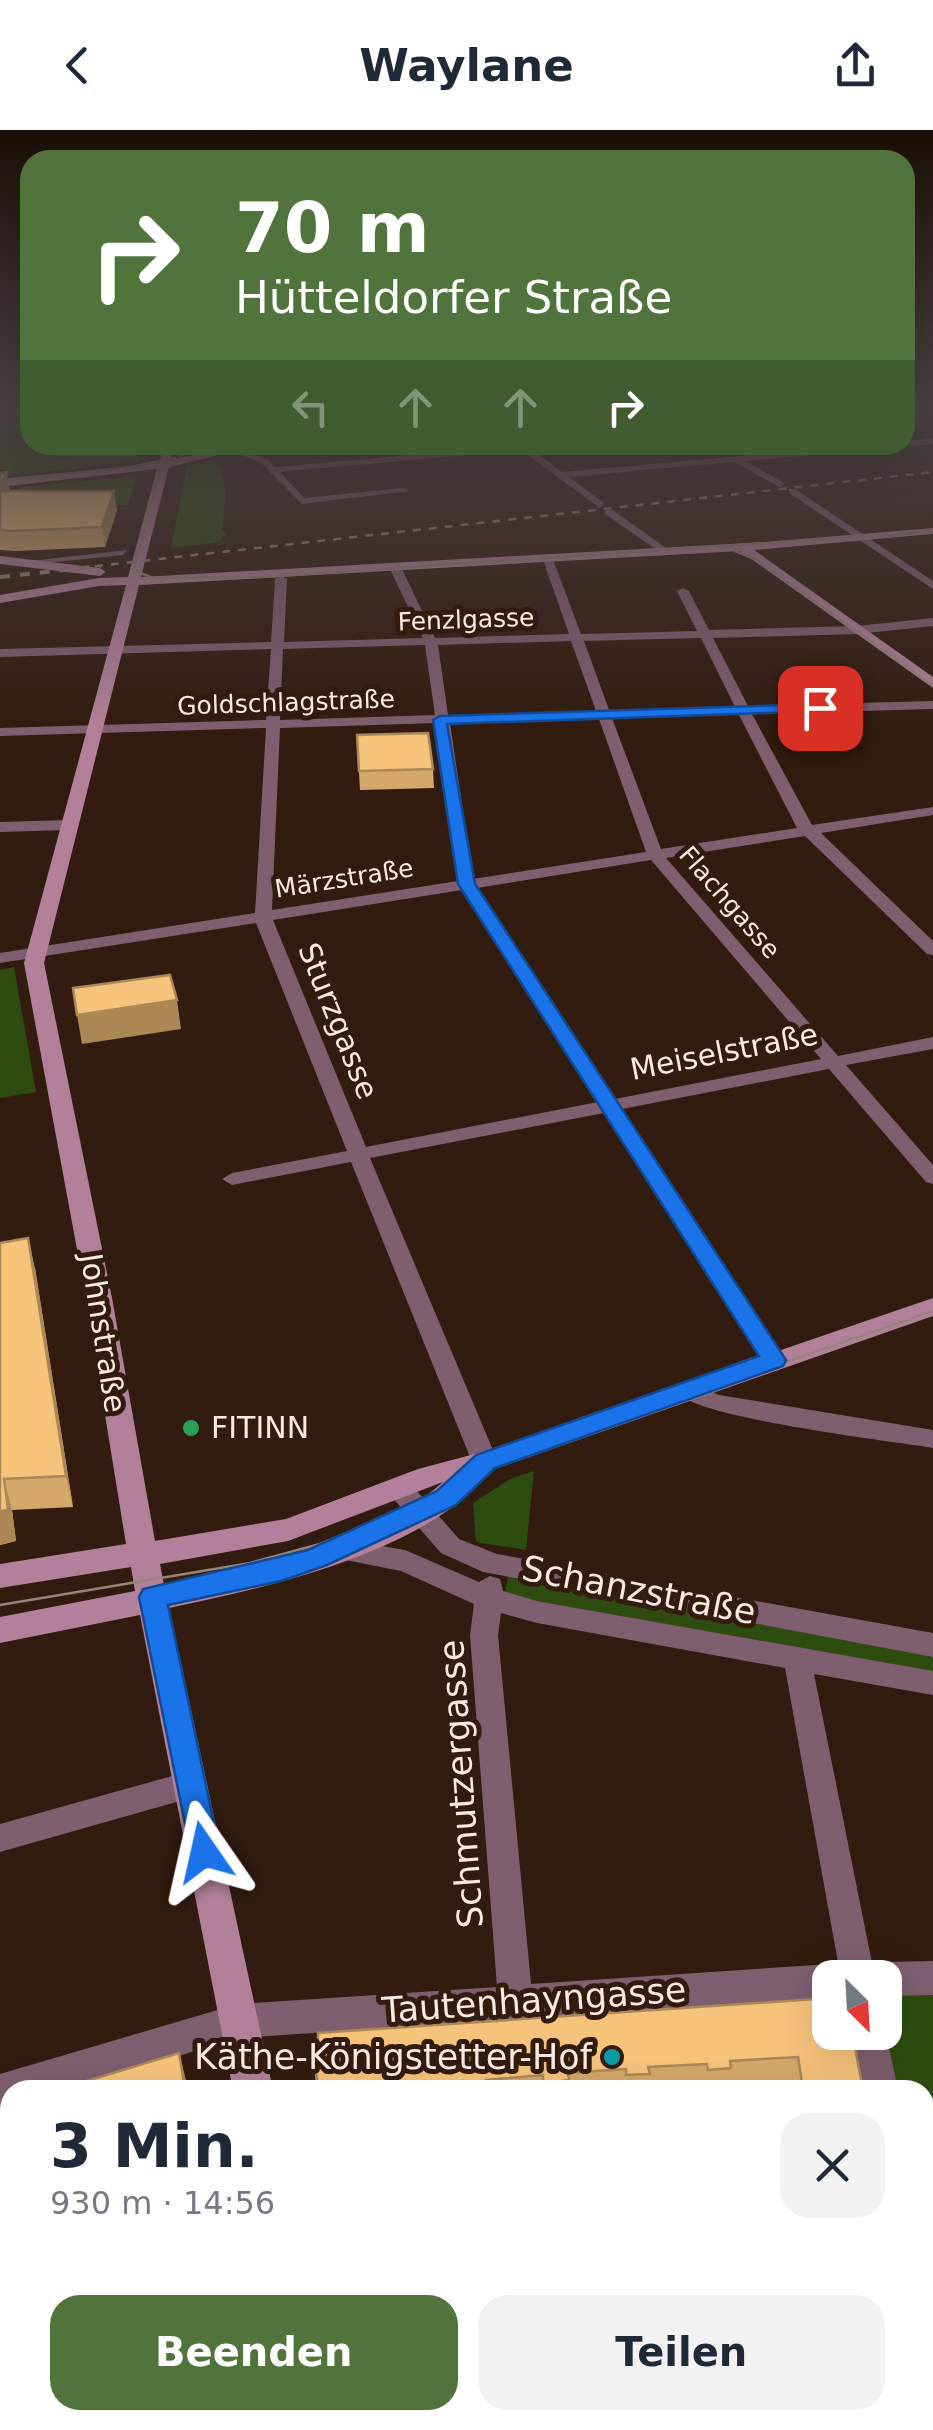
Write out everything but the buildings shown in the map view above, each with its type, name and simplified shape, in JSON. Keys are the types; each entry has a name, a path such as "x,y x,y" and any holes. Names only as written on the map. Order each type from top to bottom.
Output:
{"main road":[{"name":"Johnstraße","path":"151,515 36,952 39,998 86,1228 143,1554 251,2080"},
{"path":"0,598 58,587 134,581 742,547 931,532"},
{"path":"0,598 116,569 124,552 143,544"},
{"path":"742,547 933,684"},
{"path":"0,560 102,572 134,581"},
{"path":"226,578 281,579 396,567"},
{"path":"0,1576 84,1558 143,1554 259,1537 933,1307"},
{"path":"0,1630 281,1570 337,1550 446,1498 486,1462"}],"street":[{"path":"614,515 665,551"},
{"path":"825,515 933,586"},
{"path":"28,562 124,552"},
{"name":"Flachgasse","path":"547,557 655,855 933,1178"},
{"path":"396,567 431,642 466,884 774,1360"},
{"name":"Sturzgasse","path":"281,579 263,916 356,1155 486,1462"},
{"path":"683,591 807,831 933,950"},
{"name":"Fenzlgasse","path":"0,654 857,630 933,622"},
{"name":"Goldschlagstraße","path":"0,732 933,705"},
{"name":"Märzstraße","path":"0,958 933,811"},
{"path":"0,827 68,825"},
{"name":"Meiselstraße","path":"232,1179 933,1043"},
{"path":"686,1391 715,1404 933,1438"},
{"name":"Schanzstraße","path":"399,1488 450,1546 494,1564 933,1646"},
{"name":"Schanzstraße","path":"337,1550 405,1560 488,1598 537,1612 933,1683"},
{"name":"Schmutzergasse","path":"494,1564 484,1634 516,2000"},
{"path":"798,1658 855,1960"},
{"path":"0,1838 190,1785"},
{"path":"902,1979 933,1978"},
{"name":"Tautenhayngasse","path":"41,2080 238,2022 812,1982"},
{"path":"872,2050 878,2080"}],"green space":[{"path":"177,515 224,515 222,529 228,535 221,537 223,542 171,548"},
{"path":"14,967 36,1092 0,1098 0,970"},
{"path":"534,1471 526,1550 476,1542 473,1503 510,1479"},
{"path":"508,1577 933,1652 933,1672 504,1595"},
{"path":"933,1978 933,2080 880,2080 882,2050 902,2050 902,1979"}],"tram line":[{"path":"148,515 135,565 138,572 153,578 262,577 933,532"},
{"path":"735,551 757,560 933,686"},
{"path":"0,1605 250,1563 320,1544 386,1517 502,1460 933,1311"}],"railway":[{"path":"79,568 548,515"},
{"path":"0,577 101,566"}],"place":[{"name":"FITINN","path":"191,1428"},
{"name":"Käthe-Königstetter-Hof","path":"612,2057"}],"route":[{"path":"204,1852 152,1597 281,1570 318,1558 446,1498 486,1462 774,1360 466,884 440,720 820,708"}]}
